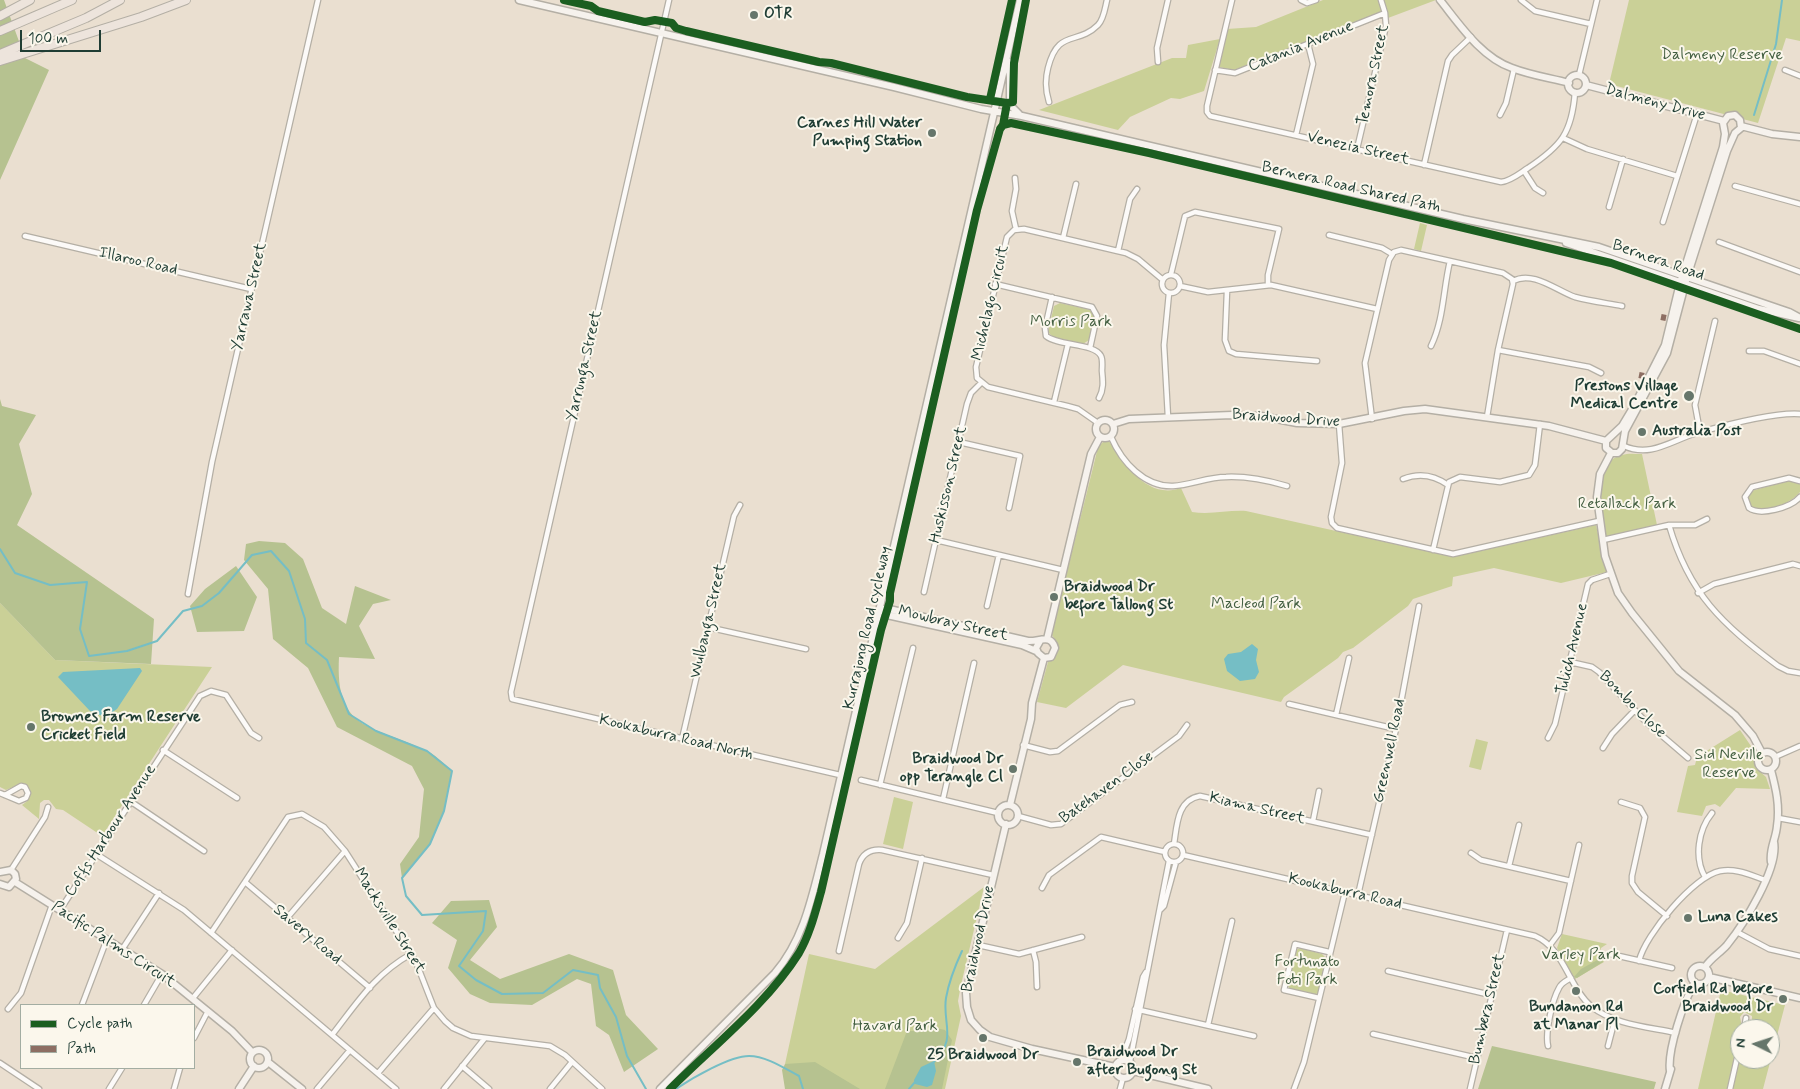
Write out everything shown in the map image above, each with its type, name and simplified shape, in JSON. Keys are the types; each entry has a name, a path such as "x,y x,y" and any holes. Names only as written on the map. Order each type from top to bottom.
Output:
{"highway":[{"path":"0,16 30,0"},
{"path":"0,30 72,0"},
{"path":"0,54 47,35 120,0"},
{"path":"0,61 186,0"}],"street":[{"name":"Yarrawa Street","path":"188,594 212,462 318,0"},
{"name":"Bernera Road","path":"519,0 994,112 1022,116 1560,241 1598,247 1789,312 1800,318"},
{"name":"Yarrunga Street","path":"512,699 511,692 669,0"},
{"path":"660,1089 774,973 797,941 813,895 1020,0"},
{"path":"1049,102 1045,84 1052,52 1059,44 1097,27 1103,18 1107,0"},
{"path":"1158,62 1157,48 1168,0"},
{"name":"Venezia Street","path":"1232,0 1207,106 1208,114 1501,182 1555,150 1564,138"},
{"path":"1301,0 1307,3 1316,0"},
{"name":"Temora Street","path":"1358,149 1385,30 1385,13 1381,0"},
{"path":"1440,0 1489,56 1514,69 1569,83"},
{"path":"1521,0 1535,11 1591,24"},
{"path":"1579,75 1597,0"},
{"name":"Catania Avenue","path":"1215,70 1235,73 1385,13"},
{"path":"1424,165 1448,61 1471,37"},
{"path":"1296,135 1313,64 1308,44"},
{"path":"1007,56 1010,77 1010,105 1022,116"},
{"path":"1500,115 1506,103 1514,69"},
{"path":"1785,70 1800,76"},
{"path":"1579,75 1584,79 1586,85 1582,91 1575,92 1571,90 1569,83 1572,77 1579,75"},
{"name":"Dalmeny Drive","path":"1586,85 1696,114 1724,125"},
{"path":"1575,92 1564,138 1586,149 1677,176"},
{"path":"1663,222 1696,114"},
{"path":"1683,284 1662,351 1634,406 1614,435 1606,441 1606,448 1611,453 1618,453 1623,444 1625,431 1667,353 1685,276 1723,147 1724,125 1728,116 1735,115 1740,120 1741,126 1727,151 1685,276"},
{"path":"1724,125 1728,132 1736,132"},
{"path":"1741,126 1772,134 1800,137"},
{"path":"1609,206 1623,159"},
{"path":"1524,170 1533,185 1543,193"},
{"path":"1015,178 1016,189 1012,212 1016,229"},
{"path":"1064,238 1076,184"},
{"path":"1735,186 1800,204"},
{"path":"1118,251 1130,199 1136,189"},
{"path":"1169,293 1162,286 1163,280 1172,274 1184,219 1188,213 1195,212 1279,229 1268,275 1268,285"},
{"name":"Michelago Circuit","path":"1098,423 1078,410 1054,402 990,388 980,383 975,370 1007,237 1016,229 1024,229 1118,251 1134,257 1163,280"},
{"path":"1328,235 1382,248 1392,254"},
{"name":"Illaroo Road","path":"25,236 251,289"},
{"name":"Bernera Road","path":"1560,241 1759,309 1800,318"},
{"path":"1718,242 1800,272"},
{"path":"1392,254 1403,250 1504,273 1513,281"},
{"path":"1372,419 1365,364 1392,254"},
{"path":"1431,346 1442,313 1450,261"},
{"path":"1169,293 1177,291 1180,286 1179,279 1172,274"},
{"path":"1513,281 1521,278 1529,279 1548,284 1575,297 1622,306"},
{"path":"1487,417 1498,350 1513,281"},
{"path":"995,284 1089,306 1094,309 1096,318 1090,348"},
{"path":"1180,286 1204,292 1227,291 1268,285 1377,309"},
{"path":"1227,291 1225,340 1229,351 1236,354 1317,361"},
{"path":"1168,417 1164,345 1169,293"},
{"path":"1052,297 1045,334 1048,338 1097,351 1101,358 1103,388 1099,398"},
{"path":"1700,432 1695,405 1715,321"},
{"path":"1054,402 1068,344"},
{"path":"1498,350 1588,367 1601,373"},
{"path":"1749,351 1764,351 1800,364"},
{"name":"Huskisson Street","path":"924,592 970,396 980,383"},
{"name":"Braidwood Drive","path":"1114,424 1125,420 1232,414 1261,416 1297,423 1339,424 1419,409 1540,424 1606,441"},
{"path":"1623,444 1640,450 1657,449 1700,432 1782,414 1800,414"},
{"path":"1100,437 1096,432 1098,423 1105,420 1114,424 1114,432 1111,437"},
{"path":"1339,424 1342,463 1331,517 1333,525 1337,528 1456,554 1600,521"},
{"path":"1433,550 1448,485 1458,477 1500,482 1529,474 1535,465 1540,424"},
{"path":"1614,435 1620,436 1623,444"},
{"path":"1100,437 1111,437"},
{"path":"1047,639 1091,454 1100,437"},
{"path":"1111,437 1127,462 1137,473 1158,484 1174,486 1208,478 1232,476 1259,478 1287,486"},
{"path":"959,442 1020,456 1009,508"},
{"path":"1611,453 1598,480 1597,497 1602,540 1610,574 1618,592 1632,613 1679,671 1734,715 1753,736 1762,753"},
{"path":"1403,479 1418,475 1438,480 1448,485"},
{"path":"1800,481 1789,478 1752,487 1745,497 1749,508 1757,512 1791,504 1800,497"},
{"name":"Wulbanga Street","path":"682,739 734,516 740,505"},
{"path":"1602,540 1669,525 1696,526 1707,519"},
{"path":"1669,525 1683,566 1698,593 1719,617 1771,660 1788,671 1800,673"},
{"path":"936,540 1063,570"},
{"path":"987,606 999,555"},
{"path":"1698,593 1714,584 1793,564 1800,566"},
{"name":"Tulich Avenue","path":"1548,738 1555,724 1588,584 1592,580 1610,574"},
{"name":"Greenwell Road","path":"1358,896 1396,729 1419,606"},
{"name":"Mowbray Street","path":"880,609 889,608 1028,641 1040,640"},
{"name":"Mowbray Street","path":"880,609 887,615 1022,645 1036,651"},
{"path":"707,627 806,649"},
{"path":"1047,639 1055,645 1055,651 1051,656 1044,658 1036,651 1040,640 1047,639"},
{"path":"880,785 913,648"},
{"path":"1010,805 1031,717 1032,700 1044,658"},
{"path":"1336,715 1349,658"},
{"name":"Bombo Close","path":"1570,662 1597,670 1635,710 1688,758"},
{"path":"943,799 974,663"},
{"name":"Coffs Harbour Avenue","path":"60,910 200,696 211,691 226,695 251,733 259,738"},
{"name":"Kookaburra Road North","path":"512,699 840,775"},
{"path":"1023,745 1050,752 1058,751 1120,705 1132,702"},
{"path":"1289,704 1396,729"},
{"path":"1603,748 1612,734 1635,710"},
{"name":"Batehaven Close","path":"1018,816 1051,824 1061,824 1179,736 1187,725"},
{"path":"1775,756 1800,746"},
{"path":"163,750 237,798"},
{"path":"1705,967 1737,932 1753,907 1775,852 1774,842 1778,818 1777,796 1771,770 1776,763 1775,756 1769,752 1762,753"},
{"path":"1762,753 1758,760 1759,766 1764,770 1771,770"},
{"path":"861,780 998,813"},
{"path":"21,786 25,787 28,792 26,798 21,801 2,794 21,786"},
{"path":"1313,821 1319,791"},
{"name":"Kiama Street","path":"1174,844 1182,807 1188,800 1197,796 1206,796 1372,835"},
{"path":"130,801 204,851"},
{"path":"1621,802 1640,808 1645,817 1632,876 1634,886 1667,916"},
{"path":"1010,805 1015,808 1018,816 1012,824 1006,824 999,819 998,813 1001,807 1010,805"},
{"path":"0,872 11,870 45,817 48,806"},
{"path":"1705,877 1699,865 1698,854 1705,823 1712,813"},
{"name":"Macksville Street","path":"211,933 288,817 302,814 324,828 345,851 411,954 425,980 434,1008 453,1028 471,1036 550,1046 572,1062 602,1089"},
{"path":"1778,818 1800,822"},
{"name":"Braidwood Drive","path":"1006,824 966,998 969,1016 980,1030 990,1037 1032,1049 1115,1067"},
{"path":"1509,866 1519,825"},
{"path":"1042,888 1049,875 1101,837 1165,852"},
{"path":"1160,910 1164,906 1176,862 1183,855 1182,848 1174,844 1168,846 1165,852"},
{"path":"1579,845 1559,933 1550,945 1590,1005 1615,1019 1676,1033"},
{"path":"839,951 859,864 864,856 872,850 882,850 922,858 993,875"},
{"path":"287,918 345,851"},
{"path":"1134,1071 1130,1061 1138,1009 1169,861 1165,852"},
{"path":"1471,853 1481,860 1572,881"},
{"path":"96,854 159,894 211,933 396,1089"},
{"name":"Kookaburra Road","path":"1183,855 1535,936 1550,945"},
{"path":"898,938 907,923 922,858"},
{"path":"1169,861 1176,862"},
{"path":"0,886 9,887 15,882 15,874 11,870"},
{"path":"1639,961 1643,949 1667,916 1705,877 1730,870 1765,880"},
{"name":"Pacific Palms Circuit","path":"15,882 162,974 244,1042 252,1052"},
{"name":"Savery Road","path":"245,882 370,988"},
{"path":"1294,1089 1304,1062 1345,892"},
{"path":"123,948 159,894"},
{"path":"8,1010 21,992 52,905"},
{"path":"1208,1025 1232,921"},
{"name":"Bumbera Street","path":"1470,1089 1507,930"},
{"path":"1737,932 1768,949 1800,956"},
{"path":"978,945 1016,954 1082,937"},
{"path":"82,1004 107,939"},
{"path":"1319,998 1284,990 1295,944 1329,952"},
{"path":"193,998 232,950"},
{"path":"1033,950 1036,962 1037,987"},
{"path":"332,1035 370,988 391,966 411,954"},
{"path":"1610,954 1672,968"},
{"path":"1695,982 1691,974 1694,968 1699,966 1705,967"},
{"path":"1705,967 1710,977"},
{"path":"1388,971 1491,995"},
{"path":"145,1004 162,974"},
{"path":"1695,982 1704,983 1710,977"},
{"path":"1710,977 1800,998"},
{"path":"1548,1046 1547,1031 1556,995 1560,985 1571,978"},
{"path":"1665,1089 1673,1067 1672,1054 1676,1033 1686,999 1695,982"},
{"path":"378,1073 434,1008"},
{"path":"1138,1009 1254,1036"},
{"path":"1134,1071 1131,1076 1123,1078 1116,1073 1115,1067 1121,1060 1138,1009"},
{"path":"195,1036 208,1011"},
{"path":"1608,1046 1615,1019"},
{"path":"1373,1034 1476,1058"},
{"path":"444,1089 485,1038"},
{"path":"268,1062 261,1068 254,1066 250,1059 252,1052 263,1050 267,1055 268,1062 302,1089"},
{"path":"317,1089 350,1050"},
{"path":"1121,1060 1130,1061"},
{"path":"550,1089 572,1062"},
{"path":"0,1063 39,1089"},
{"path":"239,1089 254,1066"},
{"path":"462,1066 489,1089"},
{"path":"109,1089 121,1069"},
{"path":"174,1089 180,1069"},
{"path":"1730,1089 1735,1069"},
{"path":"1134,1071 1208,1089"},
{"path":"1120,1089 1123,1078"}],"green space":[{"path":"0,0 4,0 25,58 49,70 0,180"},
{"path":"1323,0 1380,0 1383,12 1234,70 1219,67 1227,29 1256,27"},
{"path":"1383,0 1436,0 1388,18"},
{"name":"Dalmeny Reserve","path":"1629,0 1800,0 1800,41 1786,38 1758,123 1609,84"},
{"path":"1220,39 1204,91 1180,99 1171,98 1130,117 1118,130 1039,110 1172,58 1186,58 1188,45"},
{"path":"1420,223 1427,225 1421,251 1414,249"},
{"name":"Morris Park","path":"1060,303 1091,310 1094,315 1089,340 1083,344 1053,337 1048,332 1054,306"},
{"path":"0,399 2,406 36,415 19,444 32,494 17,525 154,619 151,664 55,660 0,603"},
{"name":"Macleod Park","path":"1109,441 1130,470 1148,485 1158,489 1169,490 1181,488 1192,512 1246,511 1453,557 1596,525 1607,572 1561,583 1494,568 1453,577 1452,586 1413,599 1408,606 1353,648 1343,652 1338,658 1284,697 1281,702 1123,665 1066,708 1037,702 1048,662 1058,651 1058,644 1052,635 1098,447 1103,442"},
{"name":"Retallack Park","path":"1642,454 1657,525 1606,537 1601,490 1606,467 1612,459 1622,455"},
{"path":"1788,481 1800,483 1800,492 1790,501 1768,509 1760,509 1748,504 1747,497 1751,491"},
{"path":"259,541 285,543 303,559 322,608 346,624 355,586 391,600 373,604 359,626 375,659 339,657 339,681 343,699 350,712 360,722 429,752 452,771 444,811 430,844 402,878 400,864 419,837 424,789 412,766 337,727 308,668 273,639 268,589 244,560 246,544"},
{"path":"236,566 257,597 244,631 197,632 190,606 205,589"},
{"path":"0,603 55,660 212,667 102,836 63,810 56,809 49,800 44,800 40,803 39,819 22,805 30,795 28,786 23,783 6,790 0,787"},
{"name":"Sid Neville Reserve","path":"1740,730 1755,752 1755,767 1766,777 1770,789 1736,788 1720,807 1715,804 1706,806 1702,816 1677,812 1688,766 1695,765 1697,757"},
{"path":"1476,739 1488,742 1481,770 1469,767"},
{"path":"894,797 913,802 903,849 883,844"},
{"name":"Havard Park","path":"984,887 961,985 958,1001 961,1016 945,1089 804,1089 785,1064 809,954 875,969"},
{"path":"489,900 497,927 470,960 500,979 569,954 613,970 626,1015 658,1049 624,1072 609,1035 596,1026 591,984 577,979 532,1005 490,1003 470,994 448,968 457,940 432,923 451,901"},
{"name":"Varley Park","path":"1562,934 1607,944 1601,948 1599,954 1604,962 1575,979 1557,948"},
{"name":"Fortunato Foti Park","path":"1300,948 1322,954 1326,958 1319,992 1315,995 1291,991 1288,986 1296,950"},
{"path":"1601,958 1603,962 1577,978 1574,977 1581,969"},
{"path":"1721,990 1785,1005 1780,1024 1780,1019 1752,1019 1752,1016 1744,1012 1740,1019 1730,1019 1730,1069 1732,1069 1727,1089 1698,1089"},
{"path":"936,1028 945,1030 952,1040 942,1089 885,1089 907,1031 923,1031"},
{"path":"1492,1046 1656,1082 1654,1089 1478,1089"},
{"path":"815,1062 860,1089 785,1089 782,1070 785,1064"},
{"path":"1738,1069 1768,1069 1763,1089 1733,1089"}],"water":[{"path":"1252,644 1258,649 1256,660 1259,672 1255,679 1240,681 1227,671 1224,659 1228,654 1241,652"},
{"path":"140,668 142,671 117,709 105,717 90,711 58,677 63,672"},
{"path":"934,1061 936,1071 932,1085 927,1087 915,1084 914,1080 921,1067"}],"waterway":[{"path":"1754,115 1776,44 1782,0"},
{"path":"0,549 15,573 50,585 87,582 80,629 89,656 127,651 157,641 183,611 202,606 219,593 252,555 271,551 289,571 305,619 306,643 327,660 349,714 376,731 427,751 452,771 444,811 430,844 402,878 406,896 422,915 486,911 483,931 459,966 476,980 502,994 543,993 573,970 598,975 600,988 616,1017 627,1056 646,1089"},
{"path":"933,1063 945,1046 947,1038 946,998 962,951"},
{"path":"676,1089 722,1064 749,1056 768,1060 799,1076 803,1089"},
{"path":"909,1089 916,1081"}],"marked path":[{"path":"1661,317 1666,318"},
{"path":"1639,375 1644,376"}],"cycle path":[{"path":"564,0 591,6 598,11 645,22 655,20 672,23 676,28 686,31 819,62 831,63 967,97 1007,103 1013,102 1014,63 1026,0"},
{"path":"990,99 1012,0"},
{"name":"Kurrajong Road cycleway","path":"670,1089 771,990 799,953 812,923 821,892 881,630 890,601 890,593 977,210 1000,129 1003,125 1007,103"},
{"name":"Bernera Road Shared Path","path":"1003,125 1011,123 1149,153 1611,263 1800,329"}],"place":[{"name":"OTR","path":"754,15"},
{"name":"Carnes Hill Water Pumping Station","path":"932,133"},
{"name":"Prestons Village Medical Centre","path":"1689,396"},
{"name":"Australia Post","path":"1642,432"},
{"name":"Braidwood Dr before Tallong St","path":"1054,597"},
{"name":"Brownes Farm Reserve Cricket Field","path":"31,727"},
{"name":"Braidwood Dr opp Terangle Cl","path":"1013,769"},
{"name":"Luna Cakes","path":"1688,918"},
{"name":"Bundanoon Rd at Manar Pl","path":"1576,991"},
{"name":"Corfield Rd before Braidwood Dr","path":"1783,999"},
{"name":"25 Braidwood Dr","path":"983,1038"},
{"name":"Braidwood Dr after Bugong St","path":"1077,1062"}]}
